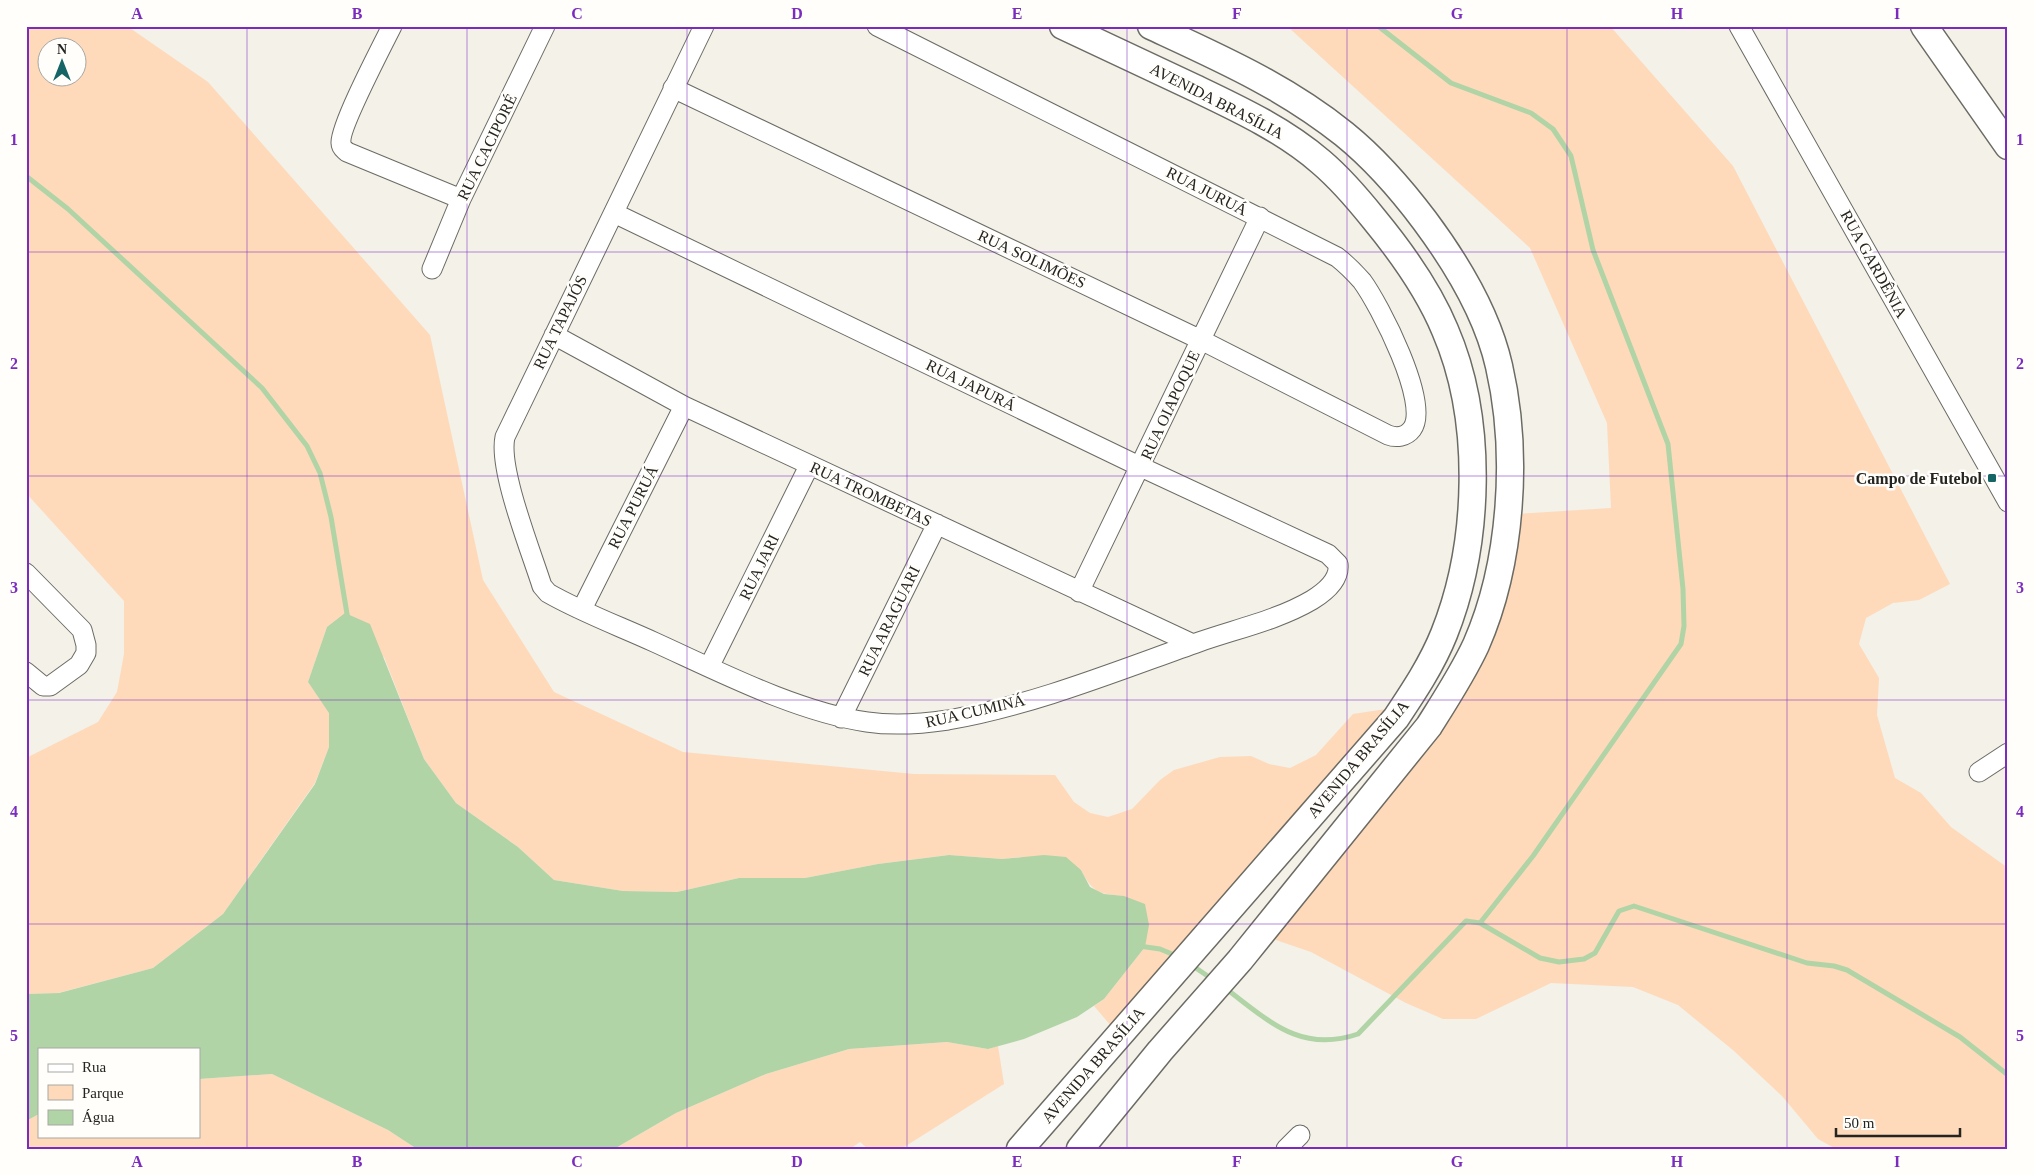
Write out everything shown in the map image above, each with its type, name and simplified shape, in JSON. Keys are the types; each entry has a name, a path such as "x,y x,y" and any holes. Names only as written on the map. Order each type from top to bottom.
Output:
{"street":[{"path":"392,26 345,125 340,142 342,148 347,152 461,199"},
{"name":"RUA CACIPORÉ","path":"432,268 461,199 546,26"},
{"name":"RUA TAPAJÓS","path":"582,609 552,595 542,586 503,458 505,437 704,26"},
{"name":"RUA JURUÁ","path":"878,26 1337,257 1363,283 1398,349 1418,406 1416,424 1410,431 1395,437 1388,435"},
{"name":"AVENIDA BRASÍLIA","path":"1020,1149 1396,718 1415,690 1444,634 1461,581 1472,487 1472,434 1463,383 1446,331 1420,281 1388,235 1354,195 1322,162 1287,136 1245,112 1063,26"},
{"name":"AVENIDA BRASÍLIA","path":"1080,1149 1160,1051 1240,960 1419,739 1453,690 1476,644 1494,591 1509,500 1510,462 1499,366 1474,297 1448,252 1410,201 1381,168 1346,135 1304,104 1274,85 1151,26"},
{"name":"RUA GARDÊNIA","path":"1739,26 2008,502"},
{"path":"1924,26 2005,135"},
{"name":"RUA SOLIMÕES","path":"673,88 1201,340 1388,435"},
{"name":"RUA JAPURÁ","path":"614,213 1141,468 1328,554"},
{"name":"RUA OIAPOQUE","path":"1079,592 1141,468 1260,217"},
{"name":"RUA TROMBETAS","path":"554,335 684,406 1193,644"},
{"name":"RUA PURUÁ","path":"582,609 684,406"},
{"name":"RUA JARI","path":"709,667 809,466"},
{"name":"RUA ARAGUARI","path":"841,718 937,524"},
{"name":"RUA CUMINÁ","path":"582,609 709,667 787,699 841,718 885,725 916,724 950,720 1027,700 1114,674 1286,612 1316,597 1337,576 1338,564 1328,554"},
{"path":"26,573 82,630 86,645 86,653 79,665 50,686 43,686 26,672"},
{"path":"1978,772 2008,752"},
{"path":"1286,1149 1300,1135"}],"green space":[{"path":"26,26 127,26 208,82 430,335 483,580 554,692 683,752 914,774 1055,775 1074,802 1090,813 1108,817 1132,809 1160,780 1174,770 1220,757 1251,756 1269,764 1290,768 1316,755 1353,714 1386,709 1112,1027 1094,1006 1104,999 1145,947 1124,896 1103,893 1093,888 1081,870 1020,857 1002,859 948,855 878,864 805,878 739,878 677,892 623,891 554,880 518,847 456,803 424,759 384,657 327,627 308,682 330,713 329,747 315,783 223,914 153,968 58,993 26,994 26,758 98,722 117,692 124,654 124,601 26,493"},
{"path":"1287,26 1610,26 1733,166 1950,584 1919,600 1893,603 1866,618 1859,644 1879,678 1877,715 1895,778 1921,793 1951,827 2008,868 2008,1149 1836,1149 1818,1139 1782,1096 1734,1051 1678,1005 1633,987 1551,983 1476,1019 1443,1019 1406,1003 1311,952 1270,938 1439,736 1500,621 1518,514 1611,508 1607,423 1530,248"},
{"path":"947,1042 988,1049 998,1046 1004,1084 901,1149 868,1149 860,1142 850,1149 614,1149 676,1113 766,1074 849,1049"},
{"path":"272,1074 388,1130 417,1149 26,1149 26,1121 38,1115 38,1138 200,1138 200,1079"}],"water":[{"path":"345,613 370,624 424,759 456,803 518,847 554,880 623,891 677,892 739,878 805,878 878,864 949,855 1002,859 1044,855 1066,857 1081,870 1090,887 1104,894 1124,896 1145,904 1149,925 1145,947 1104,999 1077,1017 1024,1039 988,1049 947,1042 849,1049 766,1074 676,1113 614,1149 417,1149 388,1130 272,1074 200,1079 200,1048 38,1048 38,1115 26,1121 26,994 59,993 153,968 223,914 315,784 329,747 329,713 308,682 327,627"}],"waterway":[{"path":"1378,26 1451,83 1531,113 1553,129 1571,156 1593,250 1668,444 1683,589 1684,626 1681,644 1533,856 1480,923"},
{"path":"26,176 68,209 262,388 307,446 320,473 331,517 348,620"},
{"path":"1225,988 1256,1012 1286,1030 1302,1037 1319,1040 1337,1039 1358,1034 1466,921 1480,923 1540,958 1559,962 1584,959 1595,953 1619,911 1634,906 1807,963 1834,966 1847,970 1960,1037 2008,1075"},
{"path":"1139,946 1160,949 1179,957"},
{"path":"1190,964 1212,979"}],"place":[{"name":"Campo de Futebol","path":"1992,478"}]}
